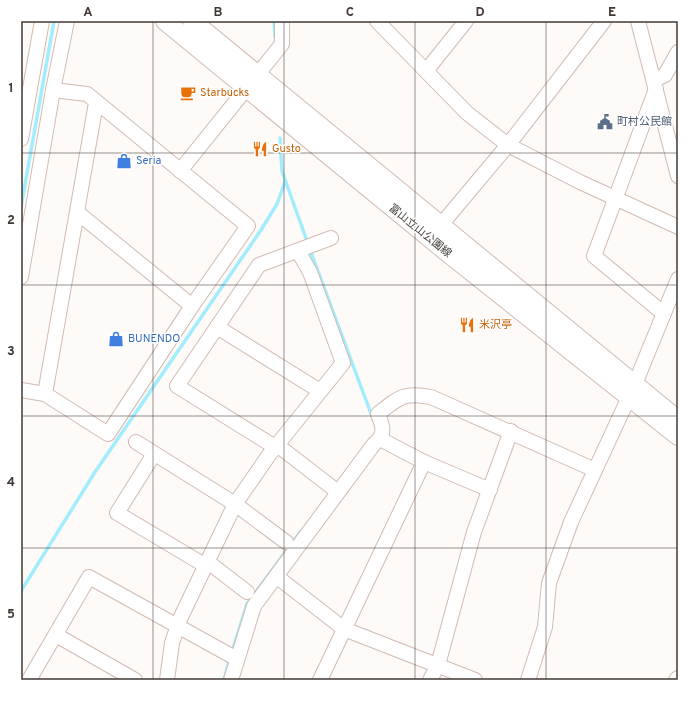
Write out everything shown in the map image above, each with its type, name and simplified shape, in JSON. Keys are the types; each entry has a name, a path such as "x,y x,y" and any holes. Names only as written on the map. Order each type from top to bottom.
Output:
{"main road":[{"name":"富山立山公園線","path":"165,21 253,82 435,232 632,390 678,420"},
{"name":"富山立山公園線","path":"192,21 253,82"},
{"name":"富山立山公園線","path":"632,390 678,436"}],"street":[{"path":"21,139 42,21"},
{"path":"21,277 53,90 67,21"},
{"path":"180,171 282,44 282,21"},
{"path":"377,21 467,113 508,145 580,182 678,227"},
{"path":"426,71 466,21"},
{"path":"435,232 508,145 604,21"},
{"path":"638,21 678,176"},
{"path":"663,313 594,256 655,84 665,75 678,52"},
{"path":"21,390 45,394 108,434 192,306 248,226 96,103 87,94 53,90"},
{"path":"45,394 78,213 96,103"},
{"path":"78,213 192,306"},
{"path":"331,238 259,265 177,386 275,447 281,448 338,492"},
{"path":"167,680 172,643 178,625 235,504 275,447 343,363 310,272 298,250"},
{"path":"528,680 545,627 548,583 571,522 632,390 678,279"},
{"path":"217,327 320,391"},
{"path":"231,680 254,606 374,444 380,439 383,428 378,414 398,398 416,394 432,396 595,470"},
{"path":"430,680 438,665 474,532 511,431"},
{"path":"380,439 424,462 490,490"},
{"path":"136,442 235,504 286,542"},
{"path":"154,454 117,513 207,564 247,592"},
{"path":"320,680 424,462"},
{"path":"29,680 89,576 237,659"},
{"path":"276,576 344,629 475,680"},
{"path":"56,635 135,680"}],"waterway":[{"path":"21,207 54,21"},
{"path":"274,21 275,37"},
{"path":"280,138 282,171 308,244"},
{"path":"21,591 95,472 261,230 277,204 285,182"},
{"path":"310,250 373,419"},
{"path":"232,652 247,604 301,531"},
{"path":"224,680 230,658"}],"place":[{"name":"Starbucks","path":"188,93"},
{"name":"町村公民館","path":"605,122"},
{"name":"Gusto","path":"260,149"},
{"name":"Seria","path":"124,161"},
{"name":"米沢亭","path":"467,325"},
{"name":"BUNENDO","path":"116,339"}]}
